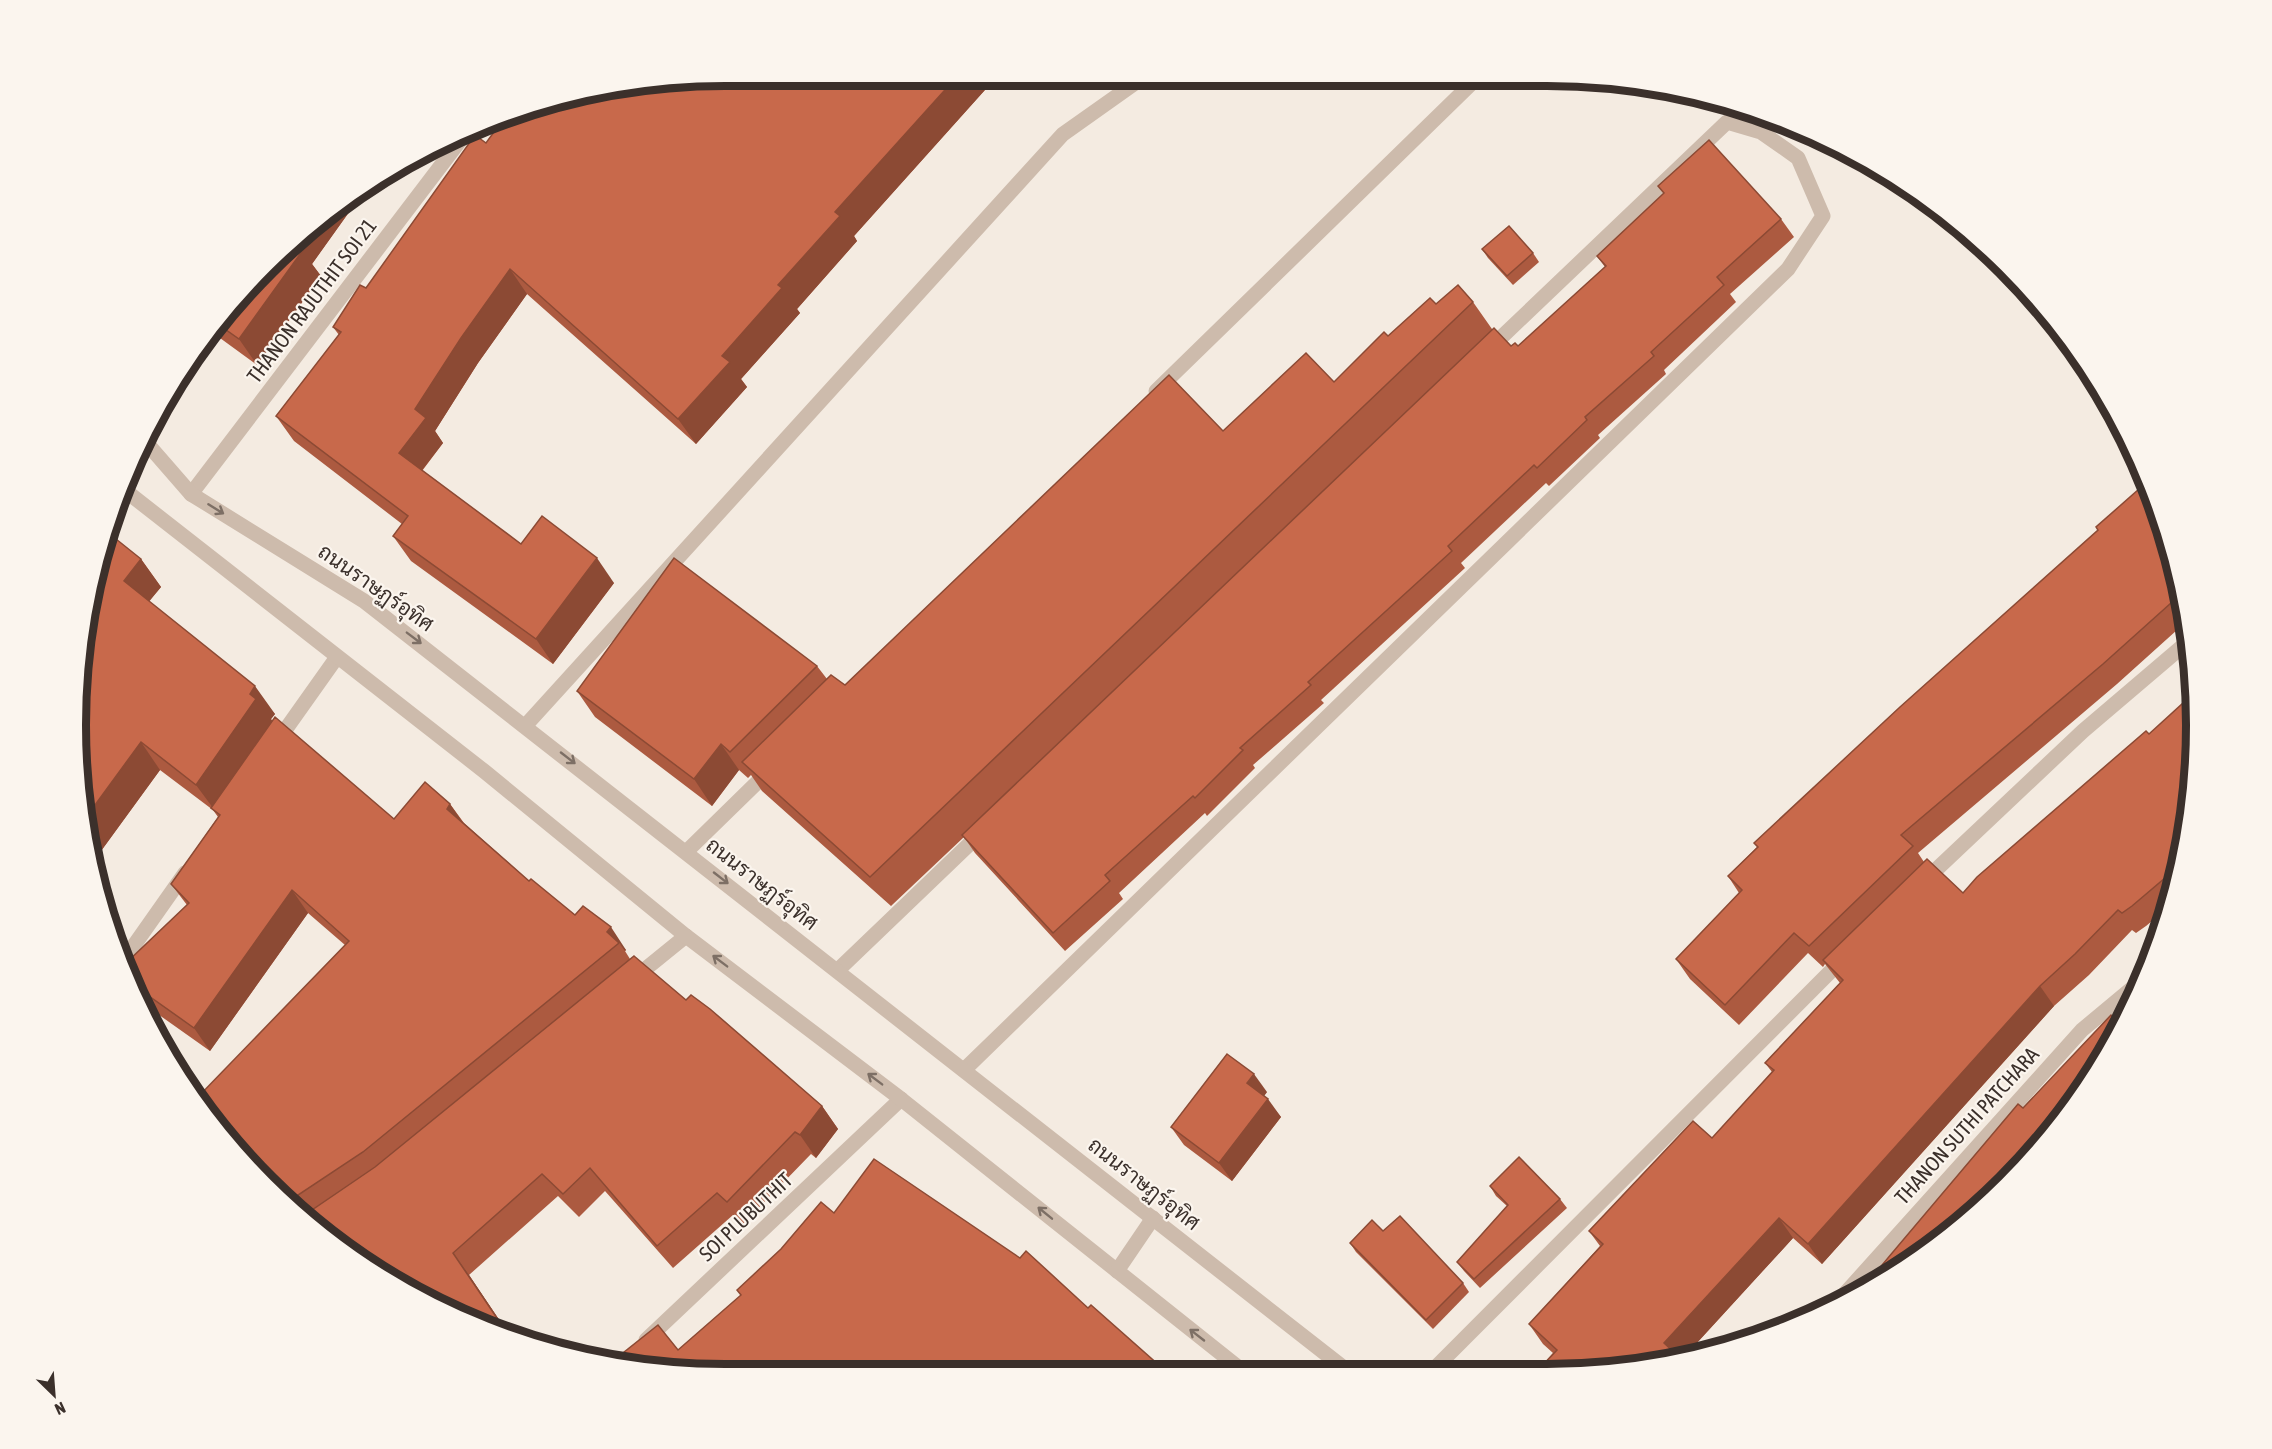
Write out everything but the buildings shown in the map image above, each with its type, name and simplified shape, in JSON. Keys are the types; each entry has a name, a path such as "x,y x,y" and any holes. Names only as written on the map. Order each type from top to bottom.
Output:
{"street":[{"path":"526,725 1063,134 1131,86"},
{"path":"1149,399 1469,86"},
{"path":"964,1070 1788,269 1823,216 1798,158 1761,132 1727,122 1477,360"},
{"name":"THANON RAJUTHIT SOI 21","path":"191,494 457,144"},
{"name":"ถนนราษฏร์อุทิศ","path":"149,446 191,494 364,601 687,851 1339,1364"},
{"path":"129,493 484,771 686,936 901,1099 1234,1364"},
{"path":"1914,891 2083,731 2182,647"},
{"path":"268,755 337,657"},
{"path":"687,851 781,759"},
{"path":"838,970 993,822"},
{"path":"128,954 192,863"},
{"path":"622,988 686,936"},
{"path":"1439,1364 1855,947"},
{"name":"THANON SUTHI PATCHARA","path":"1851,1286 2082,1030 2128,992"},
{"name":"SOI PLUBUTHIT","path":"636,1349 901,1099"},
{"path":"1117,1271 1153,1218"}]}
